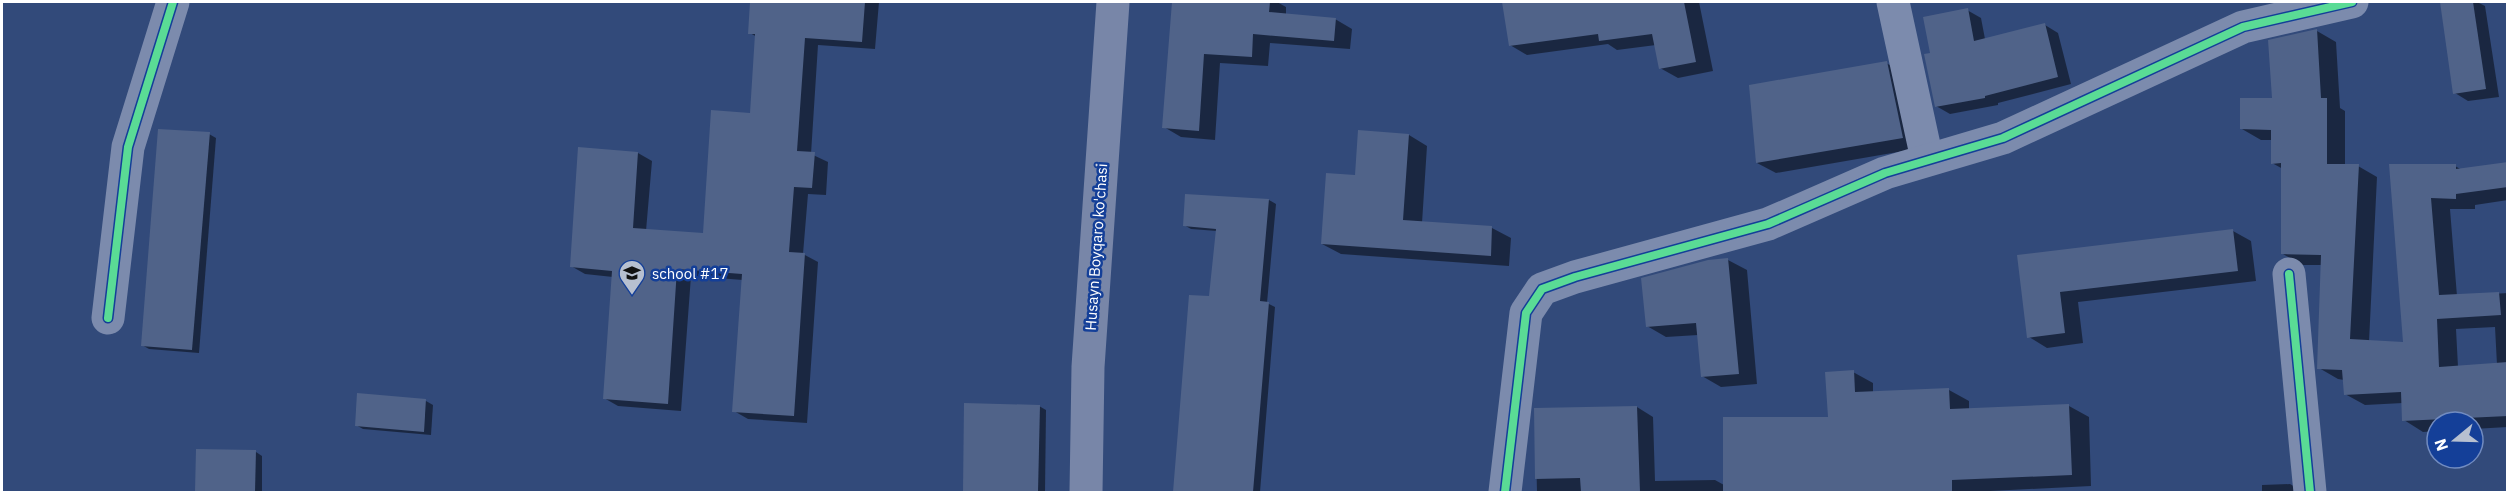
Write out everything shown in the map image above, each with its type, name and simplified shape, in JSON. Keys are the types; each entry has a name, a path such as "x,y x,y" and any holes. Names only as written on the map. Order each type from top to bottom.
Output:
{"main road":[{"name":"Husayn Boyqaro ko'chasi","path":"1086,492 1088,367 1113,2"}],"street":[{"path":"108,318 128,147 173,2"},
{"path":"1893,2 1927,159"},
{"path":"1505,492 1526,313 1542,289 1575,277 1768,224 1885,173 2003,138 2243,27 2352,2"},
{"path":"2289,274 2310,492"}],"building":[{"path":"750,2 865,2 862,42 805,38 797,151 815,152 812,188 794,187 789,252 805,253 794,416 732,412 742,274 677,269 668,404 603,399 612,271 570,267 578,147 638,152 633,228 703,233 711,110 750,113 755,34 748,34"},
{"path":"1172,2 1270,2 1269,12 1336,18 1334,41 1253,34 1252,57 1204,54 1199,131 1162,128"},
{"path":"1502,2 1684,2 1696,62 1659,69 1652,34 1599,41 1598,34 1509,46"},
{"path":"2440,2 2473,2 2486,89 2453,94"},
{"path":"1968,8 1974,41 2045,23 2058,77 1985,96 1985,98 1935,107 1924,54 1930,53 1923,17"},
{"path":"2317,29 2321,98 2327,98 2327,164 2359,164 2350,339 2403,342 2389,164 2456,164 2456,169 2508,162 2508,187 2456,194 2456,199 2431,198 2439,295 2499,292 2501,315 2437,319 2439,367 2508,362 2508,416 2485,417 2485,410 2425,410 2425,420 2402,421 2401,392 2344,395 2342,370 2317,369 2321,255 2281,254 2281,163 2271,164 2271,130 2240,129 2240,98 2272,98 2268,40"},
{"path":"1887,61 1903,138 1756,163 1749,85"},
{"path":"158,129 210,132 192,350 141,346"},
{"path":"1358,130 1409,134 1403,220 1492,226 1491,256 1321,244 1326,173 1355,175"},
{"path":"1185,194 1269,199 1260,301 1269,302 1253,492 1173,492 1189,295 1209,296 1216,229 1183,226"},
{"path":"2233,229 2238,271 2060,292 2065,333 2027,338 2017,255"},
{"path":"1728,258 1739,374 1701,377 1696,323 1646,327 1641,278 1708,260"},
{"path":"1854,370 1855,392 1949,388 1950,409 2069,404 2072,475 1952,480 1952,492 1723,492 1723,417 1828,417 1825,372"},
{"path":"357,393 426,399 424,432 355,426"},
{"path":"964,403 1040,405 1038,492 963,492"},
{"path":"1637,406 1640,492 1581,492 1580,478 1535,479 1534,408"},
{"path":"196,449 256,450 255,492 195,492"}],"cycle path":[{"path":"108,318 128,147 173,2"},
{"path":"1505,492 1526,313 1542,289 1575,277 1768,224 1885,173 2003,138 2243,27 2352,2"},
{"path":"2289,274 2310,492"}],"place":[{"name":"school #17","path":"632,296"}]}
